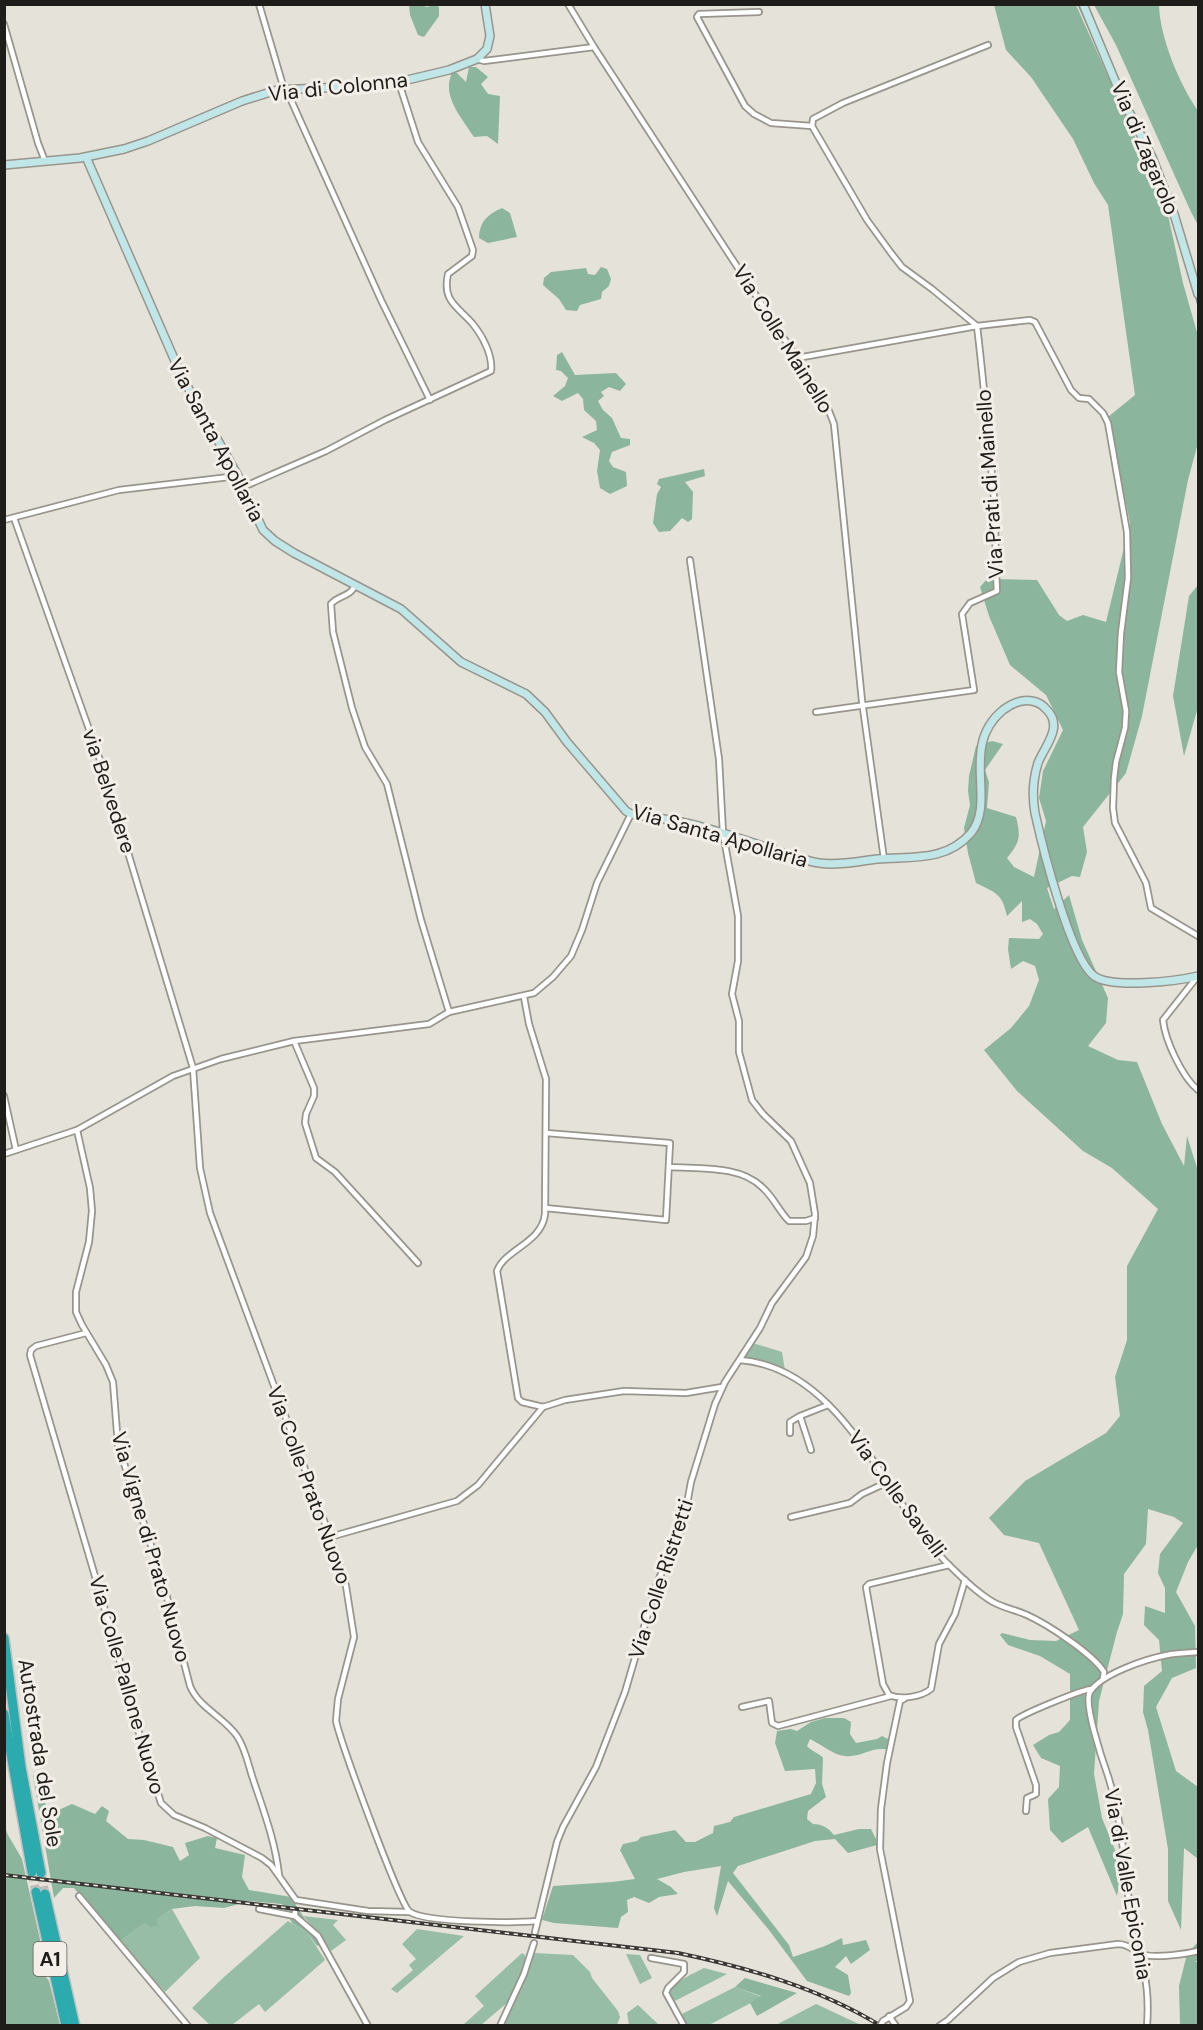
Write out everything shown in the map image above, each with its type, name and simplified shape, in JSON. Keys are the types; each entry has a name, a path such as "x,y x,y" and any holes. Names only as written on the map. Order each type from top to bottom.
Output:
{"highway":[{"name":"Autostrada del Sole","path":"4,1638 36,1873 4,1714"},
{"name":"A1","path":"66,2025 40,1893 75,2025"}],"street":[{"path":"259,4 285,89 381,300 430,400"},
{"path":"477,59 484,53 490,40 485,4"},
{"name":"Via Colle Mainello","path":"568,4 830,411 834,424 863,706 884,859"},
{"name":"Via di Zagarolo","path":"1083,4 1123,99 1152,157 1174,214 1198,294"},
{"path":"759,12 699,14 697,17 747,108 771,123 812,126"},
{"path":"4,24 45,161"},
{"path":"977,326 902,267 867,220 812,126 813,119 843,103 988,45"},
{"path":"477,59 486,61 594,47"},
{"name":"Via di Colonna","path":"4,165 86,158 148,141 242,101 285,89 360,88 399,83 445,71 477,59"},
{"path":"243,487 326,451 385,420 491,371 492,366 479,334 448,296 448,274 472,256 473,250 458,207 418,142 399,83"},
{"name":"Via Santa Apollaria","path":"86,158 177,366 238,476 258,523 270,538 410,615 460,662 526,694 545,712 614,799 631,814 692,824 818,863 845,864 931,856 952,848 969,834 975,825 979,810 981,744 987,728 1011,705 1026,700 1037,702 1050,712 1054,725 1053,736 1038,764 1033,801 1035,813 1054,886 1075,946 1086,968 1100,979 1122,982 1161,982 1198,977"},
{"path":"797,358 977,326 1030,320 1035,322 1070,388 1079,398 1090,400 1103,413 1107,421 1125,514 1129,566 1120,633 1119,672 1126,711 1125,728 1114,779 1115,823 1146,883 1152,908 1198,936"},
{"name":"Via Prati di Mainello","path":"863,706 975,689 962,614 967,605 997,590 994,497 977,326"},
{"path":"4,520 119,490 238,476"},
{"name":"via Belvedere","path":"14,518 101,763 193,1068"},
{"name":"Via Colle Ristretti","path":"535,1932 557,1842 596,1767 632,1669 657,1583 683,1526 691,1482 715,1404 733,1367 760,1328 772,1303 806,1257 813,1236 815,1218 810,1183 791,1141 757,1108 752,1100 739,1052 739,1021 732,994 738,961 738,915 723,833 719,759 690,560"},
{"path":"355,585 352,591 334,600 330,605 333,632 363,742 387,784 421,920 449,1012"},
{"path":"816,712 863,706"},
{"path":"4,1155 77,1130 146,1091 193,1068 221,1059 294,1041 429,1024 449,1012 524,997 540,989 571,956 597,884 631,814"},
{"path":"1198,977 1163,1020 1165,1033 1182,1068 1198,1090"},
{"path":"524,997 546,1079 545,1218 542,1226 521,1249 501,1263 496,1275 518,1398 522,1402 543,1407 573,1399 624,1391 686,1393 722,1387"},
{"path":"294,1041 314,1088 314,1096 306,1114 305,1123 316,1158 335,1172 418,1263"},
{"name":"Via Colle Prato Nuovo","path":"193,1068 196,1131 206,1201 346,1586 354,1637 335,1711 336,1721 390,1872 409,1912"},
{"path":"4,1096 16,1150"},
{"name":"Via Vigne di Prato Nuovo","path":"77,1130 90,1188 92,1211 89,1242 76,1292 76,1312 103,1359 113,1382 118,1445 163,1582 190,1686 198,1700 225,1722 241,1743 270,1828 279,1877"},
{"path":"545,1208 665,1220 670,1167 670,1143 546,1133"},
{"path":"670,1167 728,1170 743,1174 764,1188 789,1221 806,1221 815,1218"},
{"name":"Via Colle Pallone Nuovo","path":"86,1333 36,1346 30,1355 161,1803 174,1815 262,1858 279,1877 295,1908 318,1936 368,2025"},
{"name":"Via Colle Savelli","path":"740,1360 773,1367 788,1375 828,1405 855,1436 919,1531 949,1565 995,1604 1026,1615 1051,1629 1098,1664 1104,1672 1103,1678"},
{"path":"790,1433 790,1422 828,1405"},
{"path":"330,1537 458,1501 478,1485 543,1407"},
{"path":"800,1416 811,1450"},
{"path":"791,1517 854,1502 862,1494 888,1482"},
{"path":"891,1696 883,1684 867,1586 949,1565"},
{"path":"882,2023 908,2005 910,1999 880,1840 881,1809 893,1727 900,1701 926,1693 932,1686 939,1644 955,1614 965,1580"},
{"path":"1026,1811 1027,1798 1036,1794 1036,1785 1016,1720 1025,1714 1092,1689 1103,1678 1163,1656 1198,1652"},
{"name":"Via di Valle Epiconia","path":"1092,1689 1088,1701 1114,1794 1121,1830 1135,1950 1141,1962 1147,1989 1147,2025"},
{"path":"742,1707 770,1701 772,1724 778,1726 891,1696 906,1698"},
{"path":"79,1896 188,2025"},
{"path":"259,1909 409,1912 430,1917 470,1921 519,1923 537,1921"},
{"path":"500,2025 524,1974 534,1943"},
{"path":"939,2025 948,2020 996,1976 1027,1959 1118,1944 1128,1945 1142,1954 1151,1956 1198,1951"},
{"path":"651,1958 684,1964 684,1972 666,1993 684,2025"},
{"path":"889,2016 896,2025"}],"green space":[{"path":"409,5 439,7 439,16 424,37 418,35 410,15"},
{"path":"994,5 1076,5 1166,206 1183,283 1198,336 1198,443 1188,480 1142,716 1126,773 1083,827 1087,852 1080,877 1072,876 1047,888 1054,909 1069,895 1082,940 1108,998 1106,1023 1088,1046 1118,1060 1137,1062 1162,1124 1184,1166 1187,1136 1198,1171 1198,1545 1188,1562 1176,1592 1195,1626 1196,1668 1172,1678 1156,1707 1176,1771 1198,1787 1198,1859 1184,1848 1181,1930 1168,1901 1168,1849 1143,1712 1144,1686 1162,1671 1159,1640 1144,1625 1145,1606 1165,1613 1165,1588 1158,1573 1160,1554 1183,1523 1174,1517 1148,1509 1146,1544 1124,1574 1123,1614 1099,1701 1094,1774 1102,1818 1115,1850 1119,1885 1117,1896 1088,1827 1062,1843 1050,1830 1048,1799 1059,1787 1060,1766 1041,1758 1033,1745 1059,1732 1070,1720 1070,1674 1040,1656 1008,1645 1000,1635 1002,1633 1030,1640 1056,1641 1079,1630 1039,1543 1004,1535 989,1518 1025,1481 1106,1433 1120,1416 1115,1377 1127,1340 1127,1266 1158,1209 1112,1168 1083,1151 1017,1091 984,1050 1011,1028 1029,1006 1039,980 1035,966 1023,961 1011,969 1009,938 1039,939 1043,934 1037,924 1030,919 1022,922 1022,901 1007,916 1000,898 989,889 976,883 964,828 970,805 969,776 976,746 992,741 1003,744 985,770 989,782 987,808 1016,817 1019,830 1018,839 1015,848 1007,858 1014,867 1034,877 1046,821 1039,798 1043,771 1063,730 1046,695 1010,665 989,616 980,587 987,579 1037,580 1059,615 1067,621 1083,615 1106,622 1130,523 1108,417 1135,395 1108,205 1094,183 1073,139 1031,77 1006,50"},
{"path":"1094,5 1159,5 1163,32 1172,60 1198,111 1198,225 1116,45"},
{"path":"469,67 476,67 488,77 481,84 488,94 500,96 498,144 487,136 474,137 454,106 449,90 452,73 457,73 466,82"},
{"path":"502,208 510,213 517,237 488,243 479,238 485,219"},
{"path":"601,267 607,269 611,279 609,286 602,292 601,299 580,305 577,311 566,310 559,299 543,285 544,278 551,272 586,268 588,274 595,275"},
{"path":"562,352 575,375 616,373 626,384 620,391 609,387 601,392 604,396 598,401 603,410 612,418 621,438 630,439 630,445 612,452 609,461 613,467 626,472 627,486 610,494 600,488 597,471 600,450 594,443 582,437 597,430 596,421 584,410 583,399 578,393 562,401 553,396 565,386 568,378 561,371 556,370 557,355"},
{"path":"704,469 705,476 685,482 693,492 692,519 688,522 682,518 670,531 659,532 653,523 657,494 661,487 657,484 659,479"},
{"path":"1198,585 1198,707 1184,756 1173,696 1189,596"},
{"path":"753,1343 782,1352 785,1371 743,1358"},
{"path":"825,1718 844,1718 851,1722 850,1734 856,1743 882,1736 894,1742 892,1751 879,1749 845,1756 832,1752 810,1739 807,1746 823,1758 822,1784 826,1797 808,1811 807,1819 813,1824 825,1827 834,1835 859,1829 871,1829 877,1845 848,1853 835,1839 815,1841 738,1866 733,1873 789,1945 793,1957 842,1938 843,1945 866,1940 870,1950 851,1964 846,1956 835,1967 848,1975 851,1993 849,1996 807,1981 728,1881 717,1916 714,1908 721,1866 657,1879 678,1894 659,1897 649,1903 634,1897 627,1900 628,1912 621,1917 618,1928 542,1920 553,1886 635,1879 620,1850 623,1844 637,1841 641,1837 675,1830 686,1842 695,1842 713,1833 714,1826 730,1822 734,1817 811,1794 816,1783 815,1769 785,1771 775,1743 777,1731 791,1729 797,1731 811,1722"},
{"path":"33,1775 41,1782 45,1803 52,1813 72,1804 95,1814 102,1806 109,1811 106,1821 128,1839 144,1840 173,1847 180,1861 189,1855 185,1843 208,1836 217,1838 215,1848 245,1855 242,1877 249,1890 291,1897 306,1921 322,1937 321,1944 317,1946 307,1932 292,1923 282,1904 250,1901 224,1908 195,1906 172,1909 157,1919 158,1926 151,1927 145,1923 119,1942 74,1888 63,1888 54,1898"},
{"path":"4,1825 22,1859 43,1953 43,1968 49,1981 60,2025 5,2025"},
{"path":"172,1909 200,1958 165,1992 119,1942 145,1923 157,1919"},
{"path":"303,1916 338,1920 333,1925 346,1940 331,1951"},
{"path":"288,1921 307,1932 325,1960 265,2012 259,2004 232,2025 210,2025 192,2008"},
{"path":"417,1929 464,1936 397,1993 391,1989 413,1970 409,1965 416,1959 402,1944"},
{"path":"1198,1942 1198,1960 1195,1962 1198,1962 1198,2025 1180,2025 1179,1986 1187,1954"},
{"path":"522,1953 525,1955 525,1965 507,2003 481,2025 463,2025 484,2006 475,1996"},
{"path":"534,1953 573,1955 590,1972 592,1978 618,2011 620,2017 617,2025 504,2026"},
{"path":"626,1954 640,1955 652,1978 640,1984"},
{"path":"704,1968 727,1974 673,2002 669,1996 674,1986"},
{"path":"745,1978 797,1993 757,2016 750,2003 761,1996 735,1987"},
{"path":"735,1987 762,1997 709,2025 686,2025 680,2015"},
{"path":"816,2004 861,2025 776,2025"},
{"path":"638,2005 659,2025 629,2025 627,2013"}],"waterway":[{"path":"1078,4 1099,51"},
{"path":"1133,126 1170,213 1198,305"}],"tunnel":[{"path":"32,1872 36,1892"},
{"path":"41,1873 45,1894"},
{"path":"295,1906 295,1912"}],"railway":[{"path":"4,1875 678,1953 731,1965 783,1981 833,2001 881,2026"}]}
